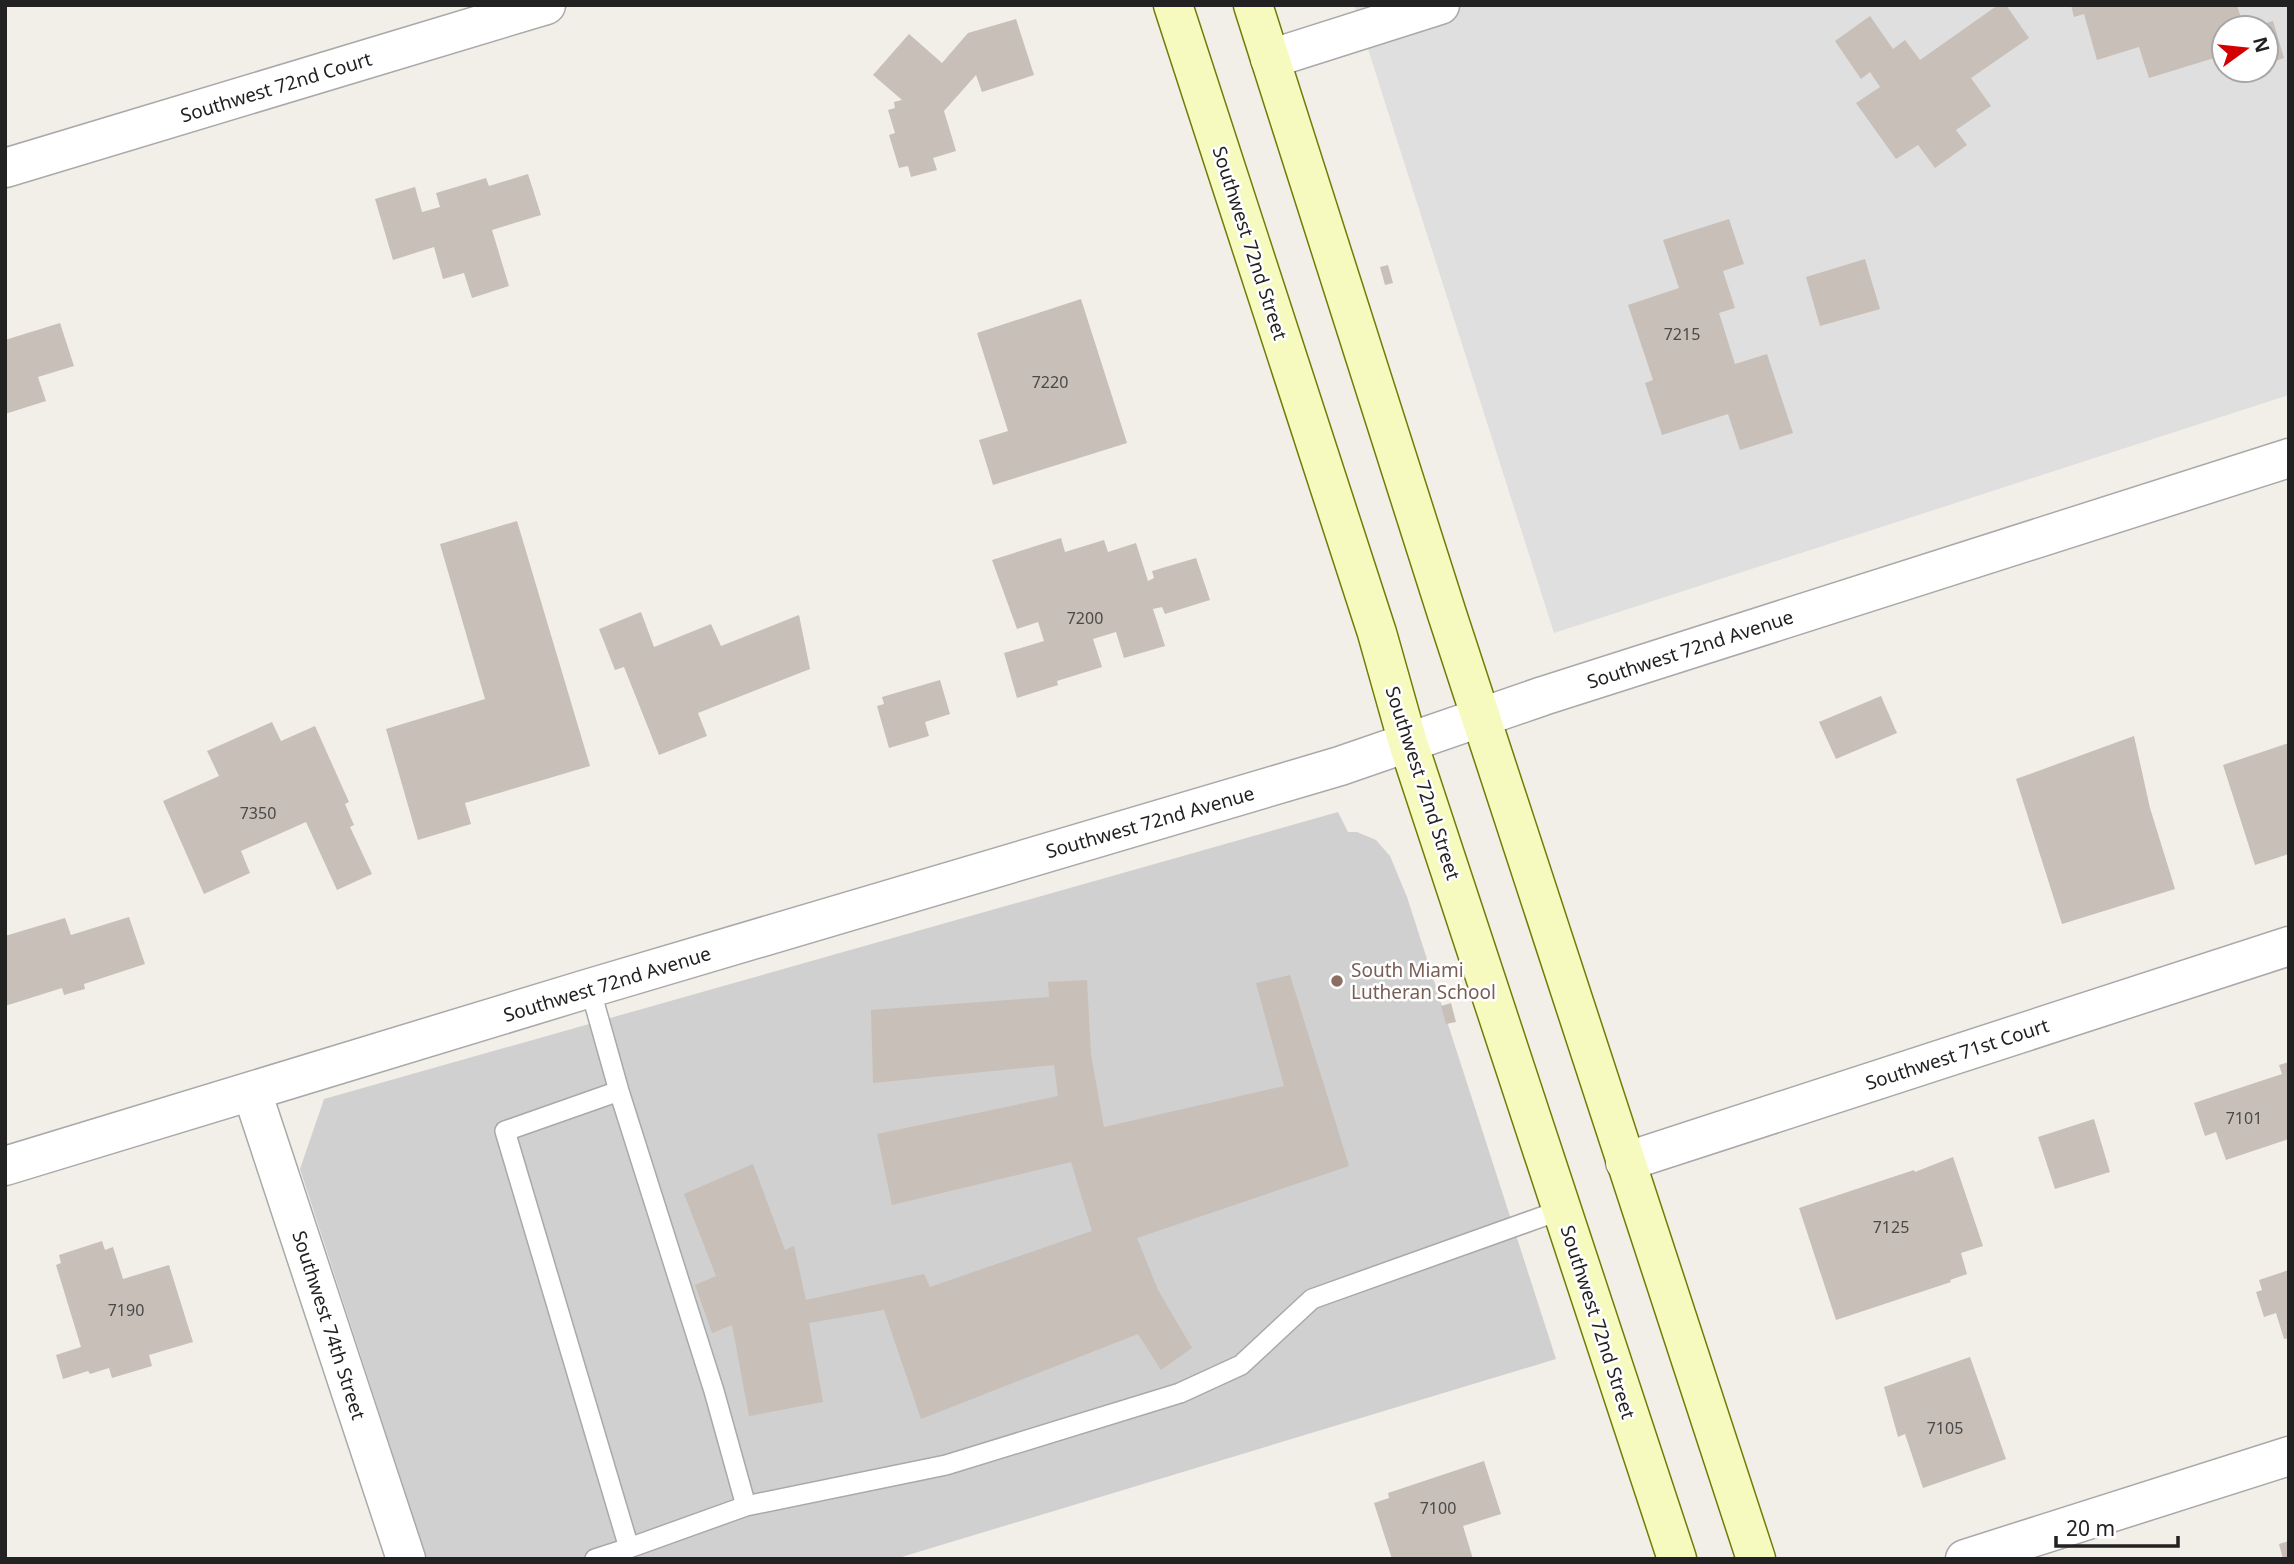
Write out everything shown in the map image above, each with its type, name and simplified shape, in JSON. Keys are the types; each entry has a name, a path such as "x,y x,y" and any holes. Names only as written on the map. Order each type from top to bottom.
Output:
{"main road":[{"name":"Southwest 72nd Street","path":"1173,5 1373,621 1408,743 1677,1559"},
{"path":"1253,5 1481,718 1756,1559"}],"street":[{"name":"Southwest 72nd Court","path":"5,168 546,5"},
{"path":"1270,59 1440,5"},
{"name":"Southwest 72nd Avenue","path":"5,1167 590,988 1340,766 1481,718 2289,458"},
{"name":"Southwest 71st Court","path":"1625,1162 2289,946"},
{"name":"Southwest 74th Street","path":"253,1092 406,1559"},
{"path":"1965,1559 2289,1456"}],"lane":[{"path":"590,988 619,1091 714,1391 746,1506"},
{"path":"619,1091 506,1131 629,1548"},
{"path":"595,1559 746,1506 946,1465 1180,1393 1241,1366 1312,1298 1561,1210"}],"shaded area":[{"path":"1354,5 2289,5 2289,395 1554,633"},
{"path":"1338,812 1348,832 1357,832 1376,840 1390,856 1407,897 1556,1359 895,1559 427,1559 300,1169 324,1099"}],"building":[{"path":"1998,5 2006,5 2029,38 1971,78 1991,106 1956,130 1967,145 1935,168 1918,145 1896,159 1856,103 1880,87 1870,72 1861,79 1835,41 1870,16 1893,49 1905,40 1920,60"},
{"path":"2071,5 2237,5 2240,14 2210,14 2210,59 2149,78 2139,47 2097,60 2084,14 2074,17"},
{"path":"1016,19 1034,75 982,92 976,75 944,111 956,151 933,158 937,170 911,177 908,166 899,168 889,135 895,133 888,110 895,108 894,102 902,100 873,75 909,34 942,63 968,33"},
{"path":"528,174 541,215 492,230 509,286 472,298 464,273 443,279 434,247 393,260 375,199 415,187 422,212 440,207 436,193 486,178 489,186"},
{"path":"1729,219 1744,264 1723,271 1735,308 1719,313 1735,364 1767,354 1793,433 1740,450 1728,414 1662,435 1645,383 1653,380 1628,305 1679,288 1663,240"},
{"path":"1865,259 1880,309 1820,326 1806,277"},
{"path":"1388,265 1393,283 1385,285 1380,267"},
{"path":"1081,299 1127,443 993,485 979,440 1008,431 977,333"},
{"path":"60,323 74,366 38,377 46,401 5,414 5,340"},
{"path":"517,521 590,766 465,803 471,824 418,840 386,729 485,699 440,544"},
{"path":"1061,538 1065,552 1104,540 1108,552 1136,543 1148,581 1154,578 1152,571 1196,558 1210,600 1165,614 1162,607 1153,609 1165,646 1124,658 1116,632 1093,639 1102,667 1057,681 1058,685 1017,698 1004,653 1044,641 1038,622 1017,629 992,560"},
{"path":"641,612 654,647 711,624 721,646 799,615 810,669 698,713 707,736 659,755 624,667 615,670 599,629"},
{"path":"940,680 950,714 925,722 929,736 889,748 877,706 884,704 882,697"},
{"path":"1881,696 1897,733 1836,759 1819,722"},
{"path":"272,722 281,741 315,726 349,802 345,804 354,825 350,827 372,874 337,890 306,822 241,851 250,873 204,894 163,801 219,776 207,751"},
{"path":"2134,736 2150,808 2175,889 2062,924 2016,779"},
{"path":"2289,743 2289,854 2255,865 2223,765"},
{"path":"129,917 145,964 84,984 85,989 64,995 62,988 5,1006 5,936 65,918 71,935"},
{"path":"1290,975 1349,1166 1137,1238 1158,1290 1192,1348 1161,1370 1138,1334 921,1419 884,1310 809,1323 823,1402 749,1416 732,1325 712,1333 695,1285 716,1276 684,1194 753,1164 785,1250 794,1246 806,1300 924,1274 930,1287 1092,1231 1071,1162 892,1205 877,1134 1058,1096 1054,1065 873,1083 871,1010 1049,997 1048,982 1087,980 1091,1055 1104,1127 1284,1086 1256,983"},
{"path":"1451,1003 1456,1022 1446,1024 1441,1006"},
{"path":"2289,1062 2289,1139 2226,1160 2216,1132 2205,1136 2194,1103 2282,1074 2279,1065"},
{"path":"2094,1119 2110,1172 2055,1189 2038,1137"},
{"path":"1953,1157 1983,1246 1961,1253 1967,1274 1950,1280 1951,1282 1836,1320 1799,1208 1914,1170 1915,1172"},
{"path":"102,1241 105,1250 113,1247 123,1279 169,1265 193,1342 149,1355 152,1366 112,1378 109,1368 63,1379 56,1355 81,1347 56,1265 61,1263 59,1255"},
{"path":"2289,1270 2289,1338 2284,1339 2276,1313 2264,1317 2256,1292 2262,1290 2259,1280"},
{"path":"1970,1357 2006,1459 1923,1488 1905,1434 1898,1437 1884,1387"},
{"path":"1484,1461 1501,1514 1463,1526 1473,1559 1392,1559 1374,1503 1389,1498 1388,1493"},
{"path":"2289,1541 2289,1559 2283,1559 2279,1544"}],"place":[{"name":"South Miami Lutheran School","path":"1337,981"}]}
